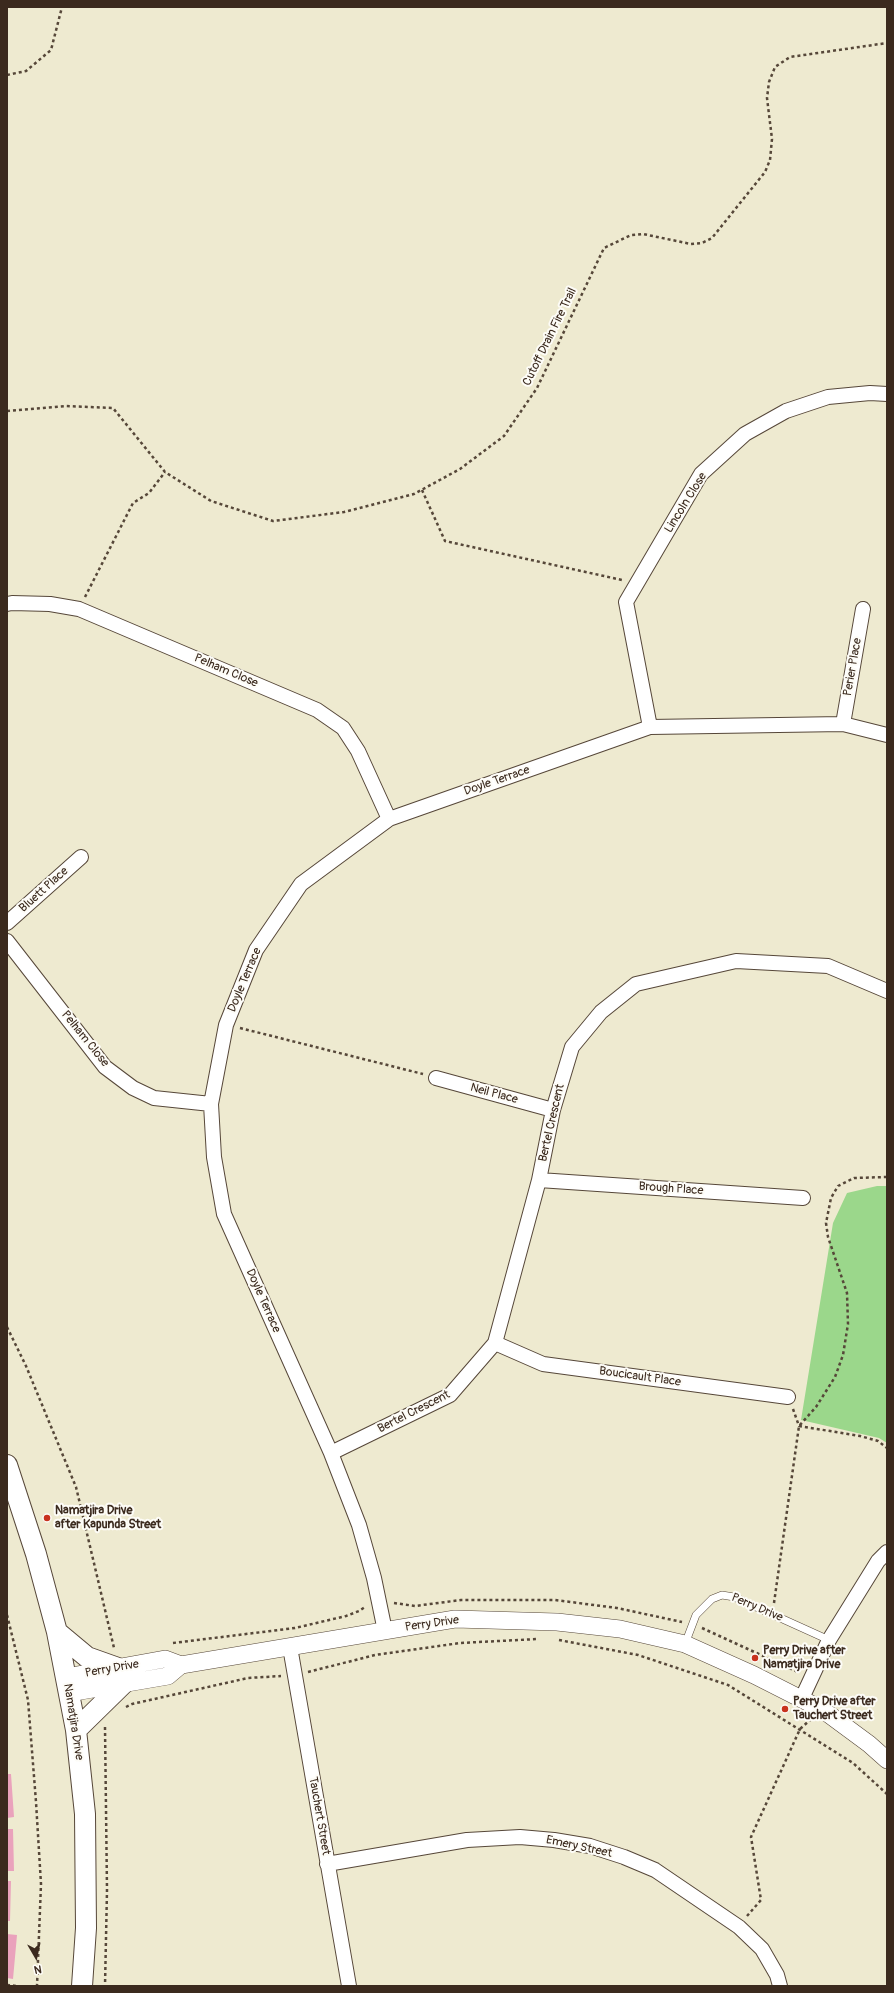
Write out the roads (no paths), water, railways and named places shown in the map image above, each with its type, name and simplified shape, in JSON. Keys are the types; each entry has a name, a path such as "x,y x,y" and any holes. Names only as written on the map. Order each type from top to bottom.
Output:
{"main road":[{"name":"Namatjira Drive","path":"7,1465 36,1554 57,1632 76,1730 86,1814 86,1928 82,1986"},
{"path":"57,1632 87,1658 115,1678 76,1730"}],"street":[{"name":"Lincoln Close","path":"650,727 626,602 638,584 701,474 745,434 786,411 828,397 870,393 887,394"},
{"name":"Pelham Close","path":"7,604 50,604 79,609 317,710 343,728 358,751 389,819"},
{"name":"Perier Place","path":"843,724 862,609"},
{"name":"Doyle Terrace","path":"385,1631 374,1578 359,1525 332,1453 224,1214 214,1157 211,1104 226,1025 256,950 301,884 389,819 650,727 843,724 887,735"},
{"name":"Bluett Place","path":"7,923 81,857"},
{"name":"Pelham Close","path":"7,941 105,1067 133,1088 154,1098 211,1104"},
{"name":"Bertel Crescent","path":"332,1453 450,1395 495,1343 539,1180 553,1110 572,1047 601,1012 636,984 736,961 828,966 887,991"},
{"name":"Neil Place","path":"436,1078 553,1110"},
{"name":"Brough Place","path":"539,1180 803,1198"},
{"name":"Boucicault Place","path":"495,1343 543,1364 788,1397"},
{"path":"802,1698 829,1640 878,1561 887,1552"},
{"name":"Perry Drive","path":"67,1685 115,1678 165,1659 181,1665 455,1619 557,1622 620,1629 685,1644 802,1698 829,1714 869,1744 887,1760"},
{"name":"Tauchert Street","path":"290,1646 349,1986"},
{"name":"Emery Street","path":"327,1864 467,1840 520,1837 554,1840 590,1846 624,1857 655,1870 739,1927 762,1949 777,1975 780,1986"}],"lane":[{"name":"Perry Drive","path":"685,1644 696,1615 704,1605 712,1599 722,1595 734,1597 829,1640"}],"place":[{"name":"Namatjira Drive after Kapunda Street","path":"47,1518"},
{"name":"Perry Drive after Namatjira Drive","path":"755,1658"},
{"name":"Perry Drive after Tauchert Street","path":"785,1709"}]}
